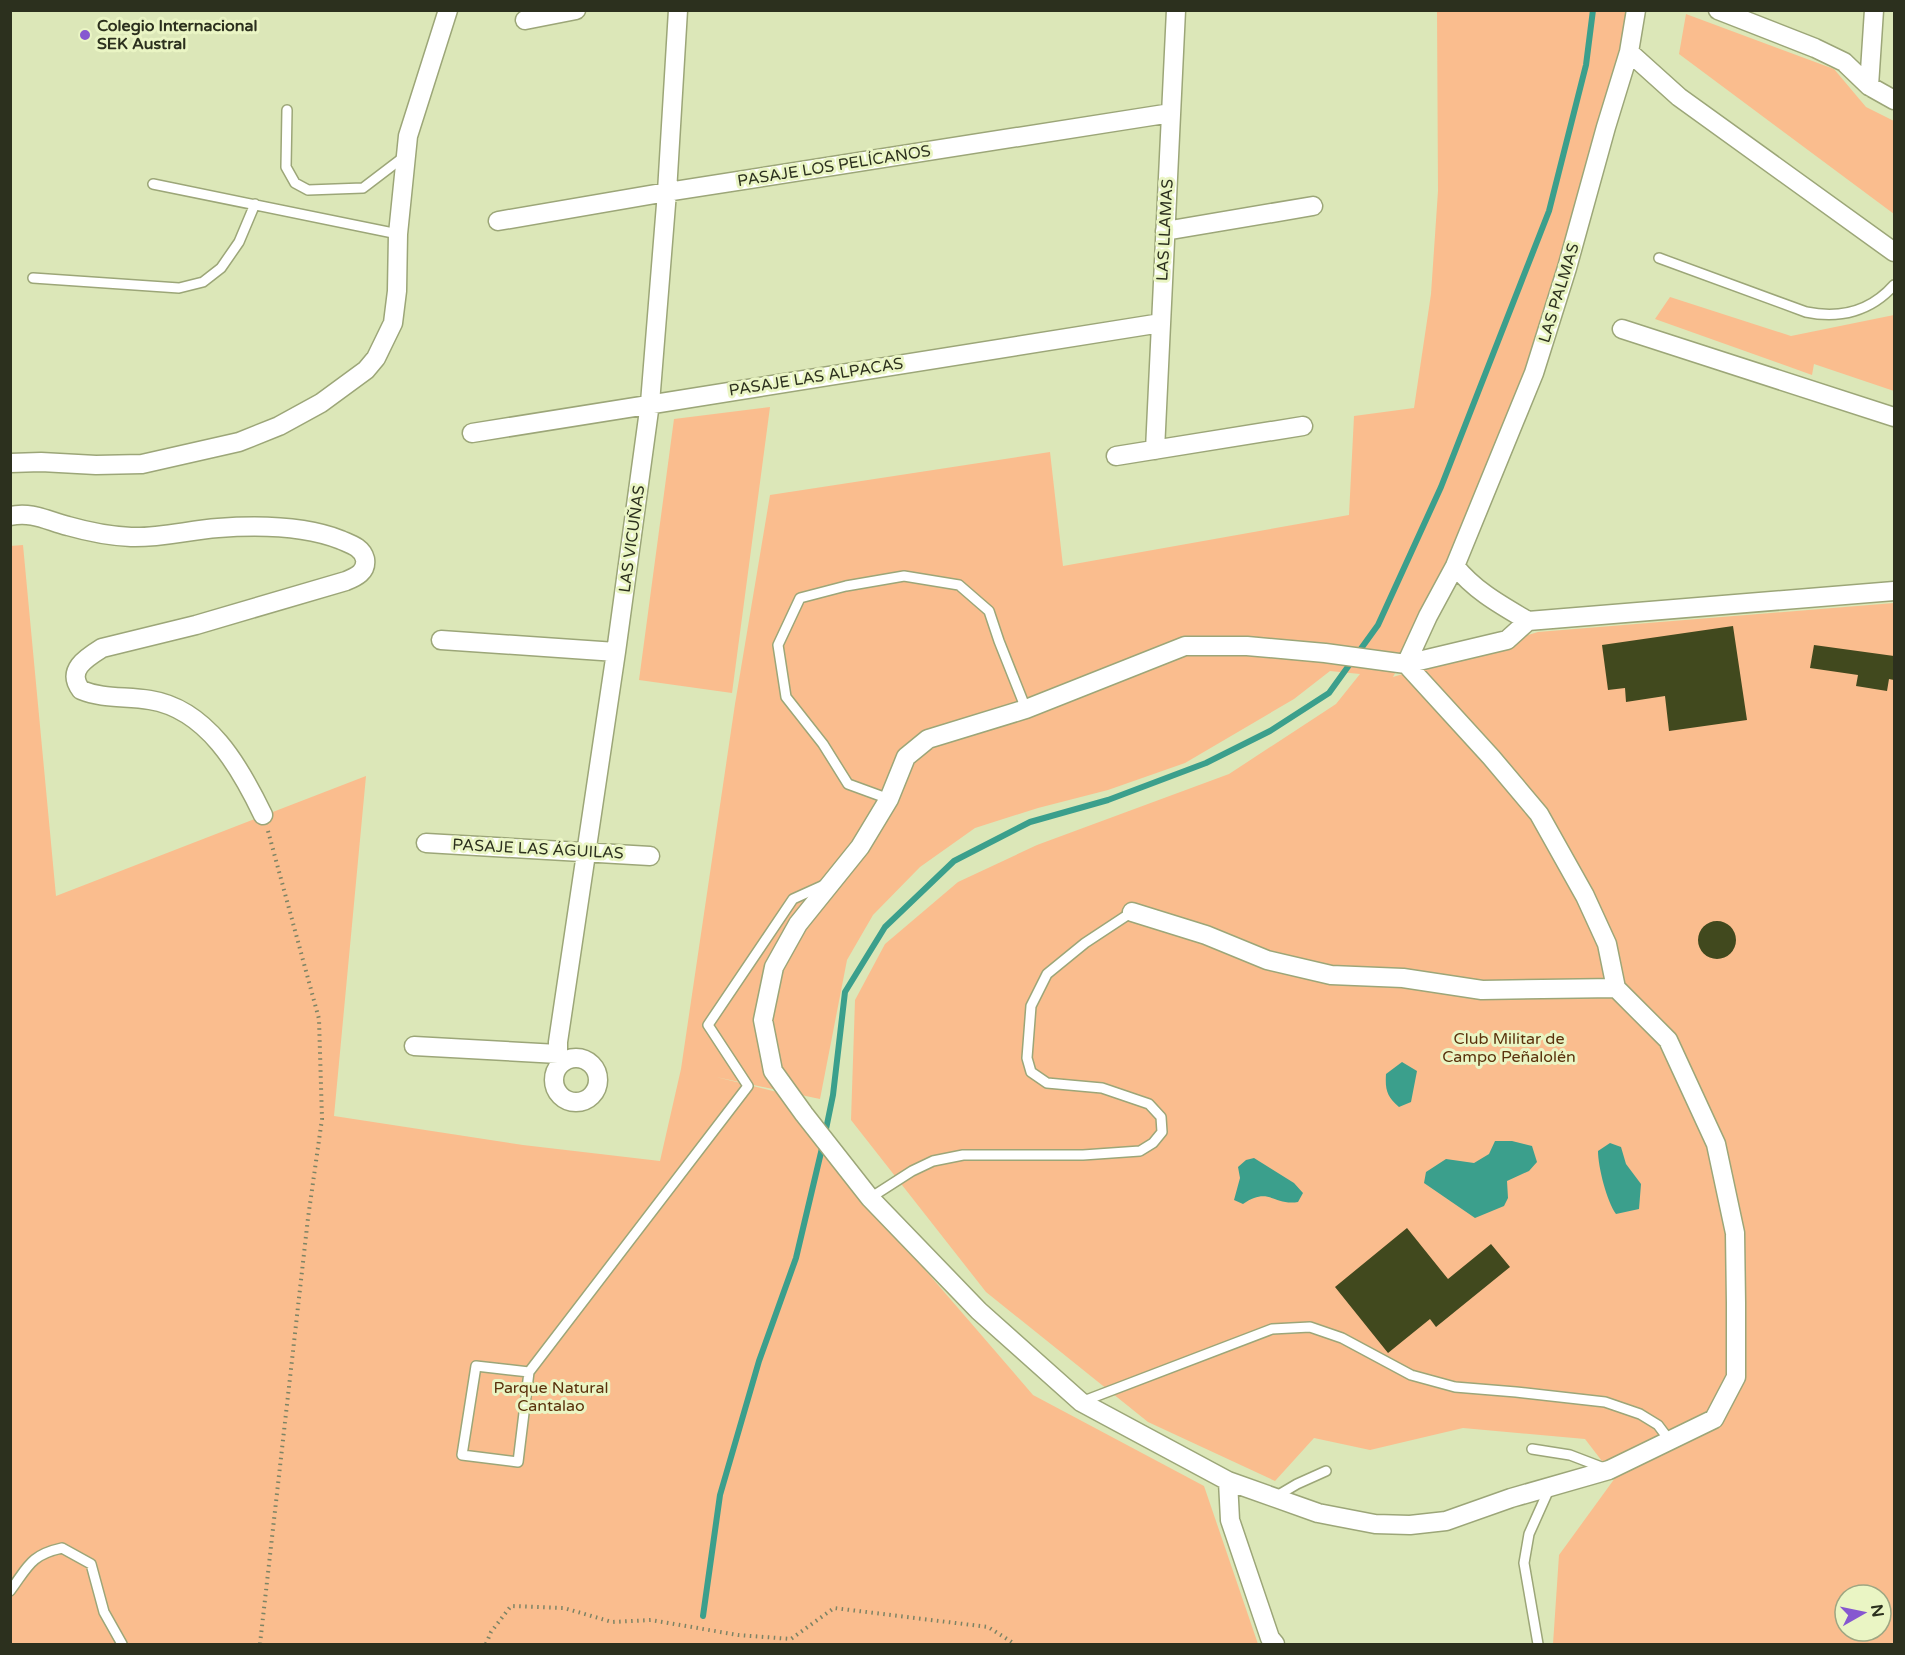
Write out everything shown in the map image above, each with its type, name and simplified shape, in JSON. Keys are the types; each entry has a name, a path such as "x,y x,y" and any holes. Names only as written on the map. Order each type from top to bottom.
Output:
{"street":[{"path":"10,463 142,464 239,441 279,426 321,403 366,370 385,343 393,323 405,156 415,110 448,10"},
{"path":"525,20 576,10"},
{"name":"LAS VICUÑAS","path":"414,1046 560,1058 586,852 650,403 667,192 678,10"},
{"name":"LAS PALMAS","path":"1407,664 1428,616 1455,567 1534,373 1568,268 1629,52 1636,10"},
{"path":"1718,10 1815,48 1844,62 1869,86 1894,100"},
{"path":"1869,86 1874,10"},
{"name":"LAS LLAMAS","path":"1155,450 1178,11"},
{"path":"1629,52 1679,96 1894,252"},
{"name":"PASAJE LOS PELÍCANOS","path":"498,221 667,192 1171,113"},
{"path":"1165,231 1313,206"},
{"name":"PASAJE LAS ALPACAS","path":"472,433 1161,323"},
{"path":"1622,329 1894,417"},
{"path":"1116,456 1303,426"},
{"path":"10,516 36,515 66,526 116,536 166,536 217,528 296,529 336,538 359,549 364,558 364,568 361,573 346,581 196,625 102,648 89,656 76,669 76,684 81,690 104,696 151,700 177,708 195,719 211,733 229,755 251,788 263,814"},
{"path":"1455,567 1468,582 1486,596 1528,621 1894,591"},
{"path":"1407,664 1539,814 1585,896 1607,944 1616,988 1668,1040 1716,1144 1735,1233 1736,1377 1714,1419 1609,1470 1511,1498 1446,1521 1410,1525 1375,1524 1318,1513 1273,1498 1228,1481 1081,1402 979,1311 870,1198 773,1071 763,1020 774,967 798,924 860,847 889,799 906,758 928,740 1026,710 1185,646 1247,645 1407,664 1507,640 1528,621"},
{"path":"441,640 616,652"},
{"name":"PASAJE LAS ÁGUILAS","path":"426,843 650,856"},
{"path":"1132,912 1206,935 1267,960 1331,975 1403,978 1482,990 1616,988"},
{"path":"1228,1481 1230,1520 1270,1638 1275,1644"}],"lane":[{"path":"286,110 286,167 295,183 308,190 363,188 405,156"},
{"path":"153,184 398,234"},
{"path":"33,278 179,288 203,282 221,268 233,250 255,204"},
{"path":"1659,258 1819,315 1846,314 1859,310 1883,296 1894,285"},
{"path":"889,799 848,784 823,744 786,697 778,645 800,598 846,586 904,576 959,585 989,611 1026,710"},
{"path":"530,1372 476,1366 462,1455 518,1462 530,1372 748,1086 708,1025 794,899 834,880"},
{"path":"870,1198 912,1171 933,1161 963,1155 1124,1153 1140,1151 1153,1143 1162,1132 1161,1118 1149,1104 1102,1088 1047,1083 1030,1072 1027,1058 1031,1006 1047,974 1085,943 1132,912"},
{"path":"1081,1402 1272,1329 1310,1327 1342,1338 1411,1375 1455,1387 1605,1402 1640,1414 1658,1425 1670,1441"},
{"path":"1532,1449 1570,1455 1609,1470"},
{"path":"1273,1498 1326,1471"},
{"path":"1538,1644 1524,1563 1529,1534 1550,1487"},
{"path":"10,1591 33,1558 62,1548 91,1564 104,1612 122,1644"}],"path":[{"path":"260,1644 308,1218 322,1119 319,1019 263,814"},
{"path":"486,1644 491,1632 512,1606 564,1608 612,1622 651,1620 738,1635 791,1639 834,1608 988,1627 1016,1644"}],"green space":[{"path":"1437,11 1634,11 1532,366 1458,554 1393,677 1538,632 1894,603 1894,1644 1553,1644 1559,1555 1615,1478 1585,1439 1463,1428 1370,1450 1314,1438 1275,1481 1148,1422 986,1292 851,1120 855,1000 885,944 958,882 1037,845 1229,774 1336,704 1360,674 1330,671 1294,699 1185,763 1108,790 1038,808 975,828 920,867 873,915 847,960 820,1099 716,1077 781,1093 845,1177 1033,1395 1204,1486 1258,1644 11,1644 10,546 23,545 56,896 366,776 334,1116 523,1145 660,1161 681,1069 735,704 770,495 1050,452 1063,566 1349,515 1354,416 1414,408 1431,294 1438,191"},
{"path":"1686,14 1834,69 1866,107 1894,121 1894,214 1679,54"},
{"path":"1670,297 1791,336 1894,315 1894,391 1814,364 1812,375 1655,319"},
{"path":"770,407 732,693 639,680 674,419"}],"water":[{"path":"1402,1062 1417,1071 1411,1102 1399,1107 1388,1093 1386,1074"},
{"path":"1495,1141 1512,1141 1532,1146 1537,1162 1529,1171 1507,1181 1508,1198 1504,1206 1475,1218 1424,1183 1426,1172 1446,1159 1474,1163 1489,1154"},
{"path":"1610,1143 1621,1147 1626,1164 1641,1184 1639,1209 1616,1214 1609,1201 1601,1175 1598,1151"},
{"path":"1254,1158 1294,1183 1303,1193 1298,1202 1266,1197 1252,1199 1243,1204 1234,1200 1240,1178 1238,1167 1246,1160"}],"building":[{"path":"1733,626 1747,720 1669,731 1665,696 1626,702 1625,688 1608,690 1602,645"},
{"path":"1814,645 1894,656 1894,680 1889,679 1887,691 1856,686 1858,675 1810,668"},
{"path":"1717,921 1730,927 1736,940 1730,953 1717,959 1704,953 1698,940 1704,927"},
{"path":"1407,1228 1448,1279 1491,1244 1510,1267 1436,1327 1430,1319 1388,1353 1335,1287"}],"waterway":[{"path":"825,1134 833,1095 845,992 885,927 954,861 1030,822 1108,800 1206,763 1270,731 1329,693 1378,625 1441,487 1549,211 1586,65 1593,10"},
{"path":"703,1616 720,1495 759,1361 796,1258 823,1144"}],"place":[{"name":"Colegio Internacional SEK Austral","path":"85,35"}],"park label":[{"name":"Club Militar de Campo Peñalolén","path":"1509,1048"},
{"name":"Parque Natural Cantalao","path":"551,1397"}]}
